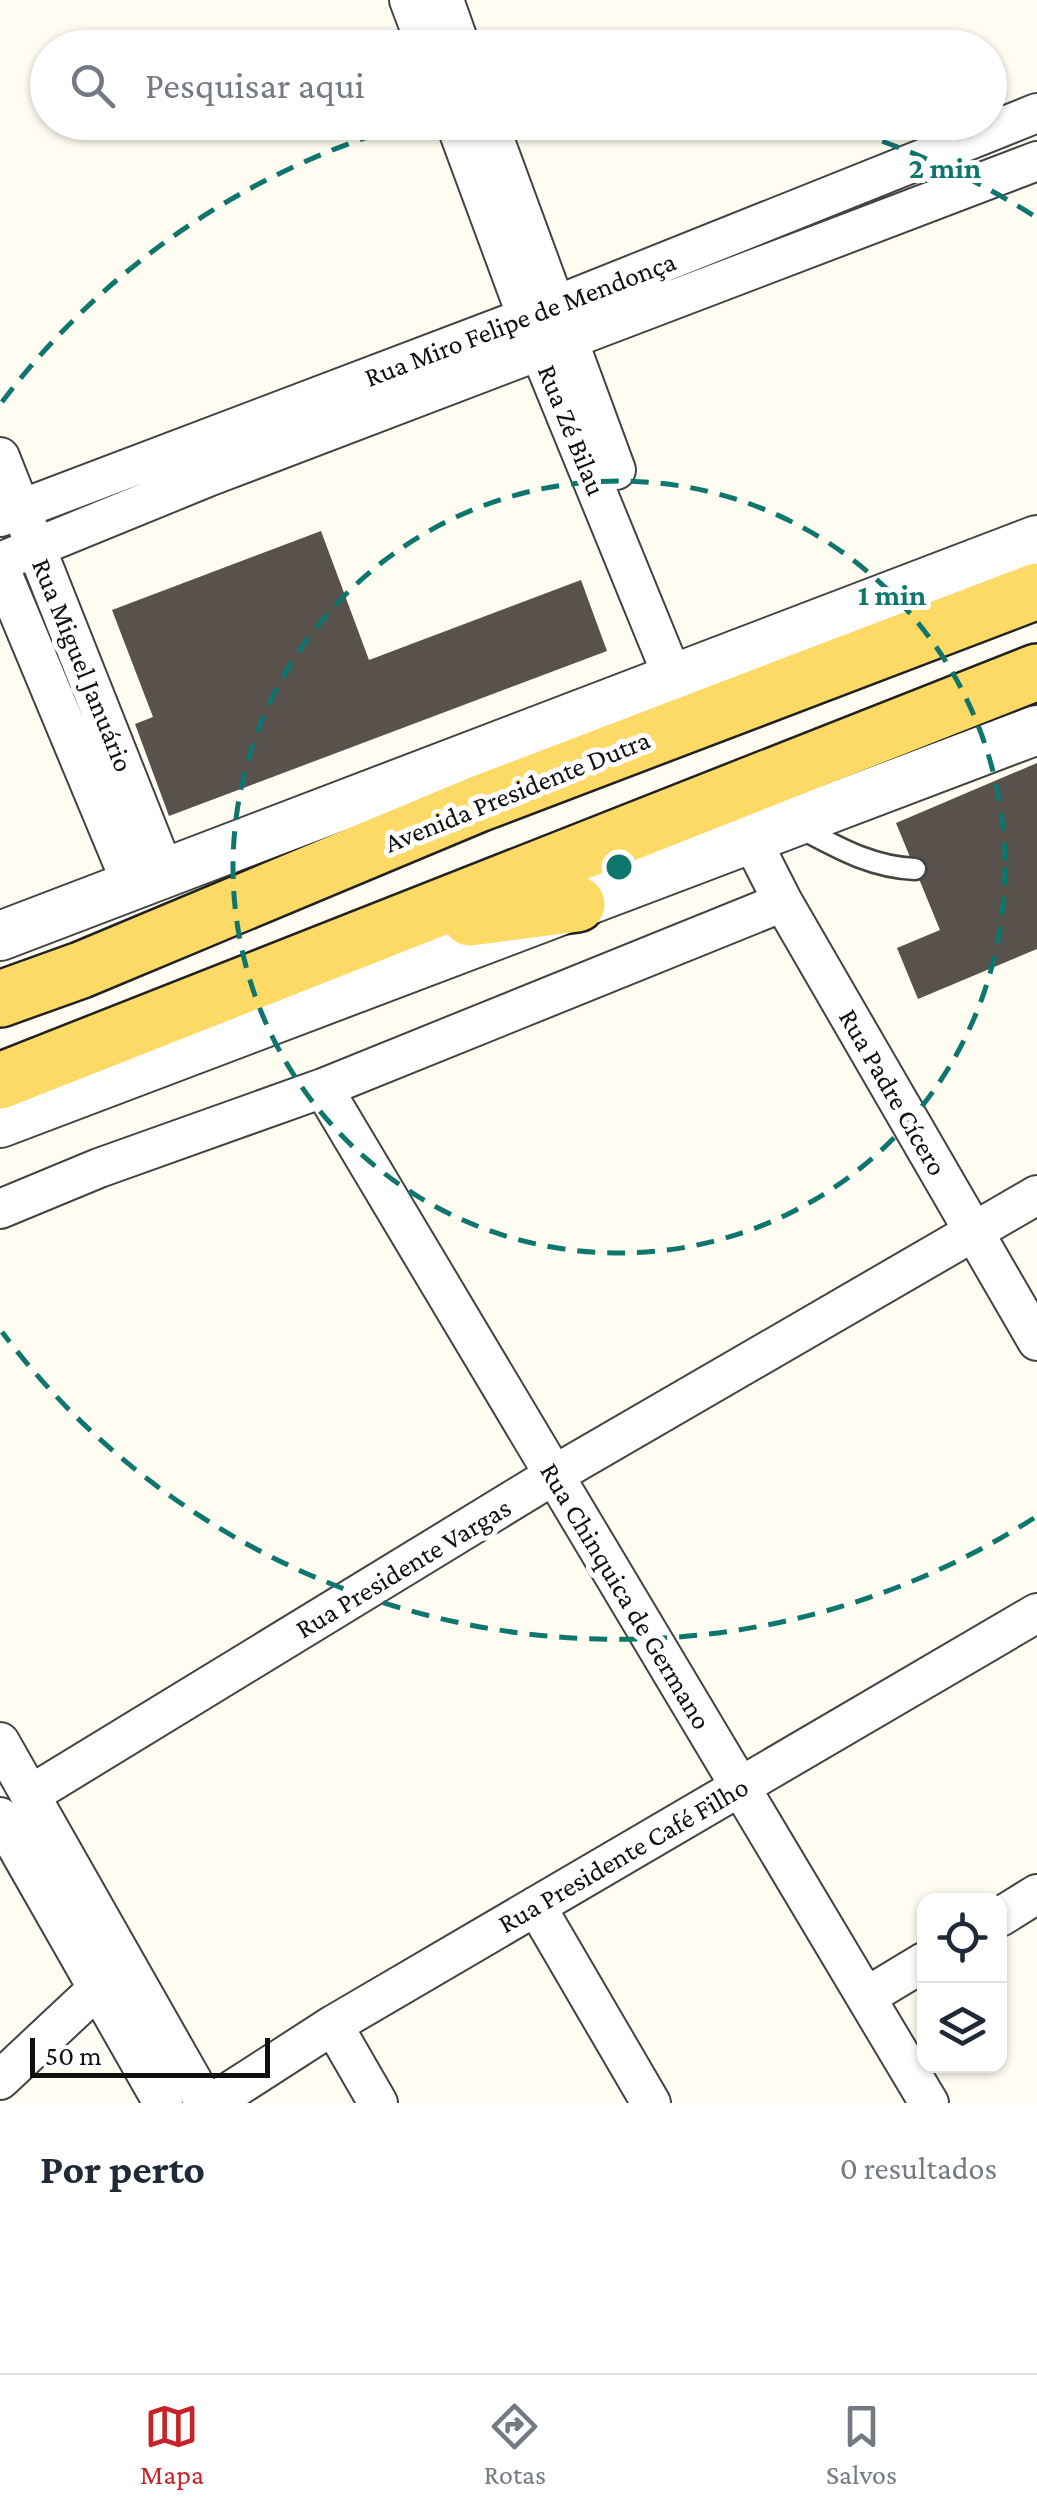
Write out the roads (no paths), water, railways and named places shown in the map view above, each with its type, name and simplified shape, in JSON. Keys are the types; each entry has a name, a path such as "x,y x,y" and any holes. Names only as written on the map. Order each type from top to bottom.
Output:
{"main road":[{"name":"Avenida Presidente Dutra","path":"0,1000 82,970 478,804 1037,591"},
{"path":"0,1081 1037,672"},
{"path":"392,927 577,904"},
{"path":"82,970 119,978 126,988 127,1014 104,1040"}],"street":[{"path":"409,0 420,30"},
{"path":"444,0 455,30"},
{"name":"Rua Miro Felipe de Mendonça","path":"1007,126 1037,113"},
{"name":"Rua Zé Bilau","path":"463,140 547,329 684,676"},
{"name":"Rua Zé Bilau","path":"493,140 547,329"},
{"name":"Rua Miro Felipe de Mendonça","path":"547,329 976,140"},
{"name":"Rua Miro Felipe de Mendonça","path":"10,513 304,422 547,329 1037,160"},
{"name":"Rua Miro Felipe de Mendonça","path":"0,565 304,422"},
{"name":"Rua Miguel Januário","path":"0,457 10,513 36,547 149,879"},
{"name":"Avenida Presidente Dutra","path":"0,936 1037,540"},
{"name":"Rua Miguel Januário","path":"0,565 149,879"},
{"path":"0,1123 1037,730"},
{"name":"Rua Padre Cícero","path":"772,832 782,902 1037,1341"},
{"path":"0,1209 99,1168 323,1088 782,902"},
{"name":"Rua Chinquica de Germano","path":"323,1088 929,2103"},
{"name":"Rua Presidente Vargas","path":"30,1795 554,1476 1037,1195"},
{"name":"Rua Presidente Café Filho","path":"208,2103 333,2024 1037,1612"},
{"path":"0,1742 208,2103"},
{"path":"0,1818 162,2103"},
{"path":"1007,1913 1037,1894"},
{"path":"536,1906 651,2103"},
{"path":"0,2080 127,1963"},
{"path":"866,1997 917,1966"},
{"path":"333,2024 378,2103"}],"lane":[{"path":"772,832 888,868 914,869"}]}
